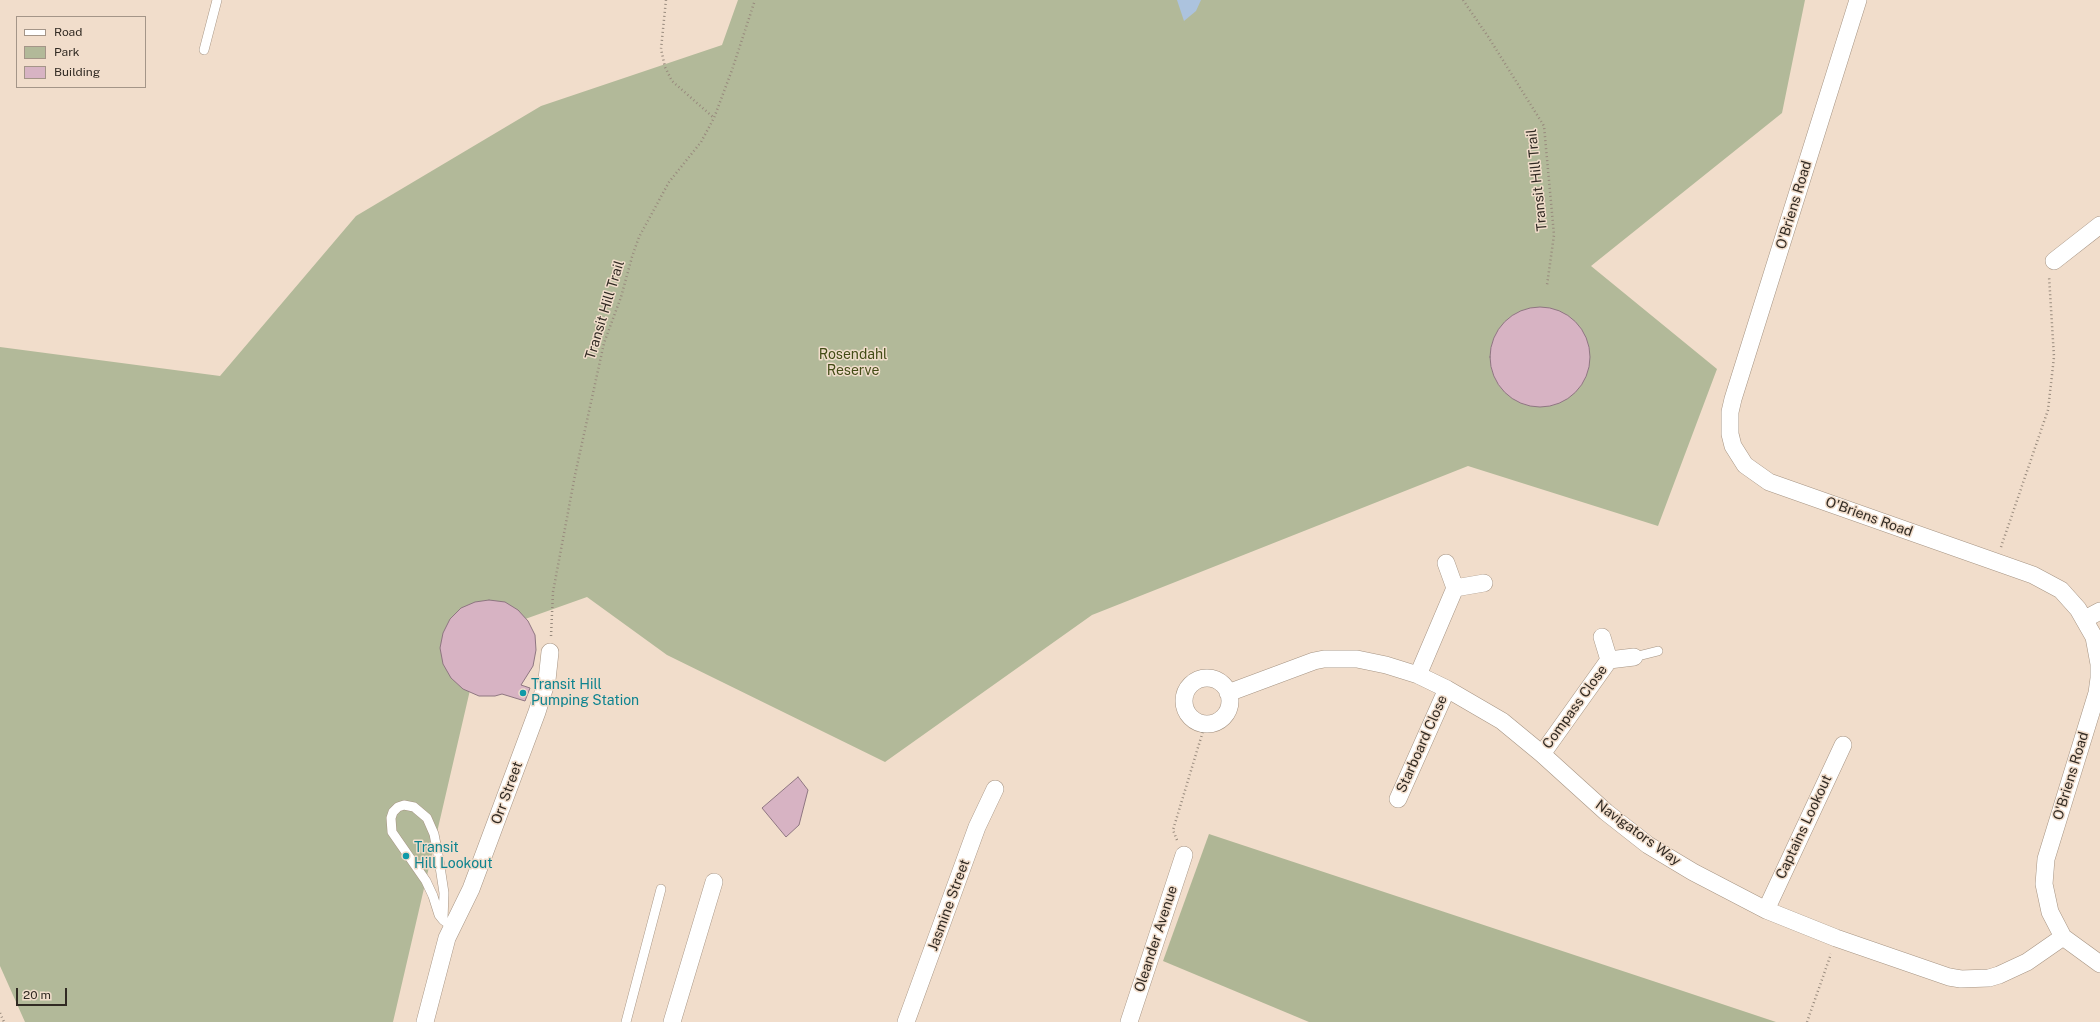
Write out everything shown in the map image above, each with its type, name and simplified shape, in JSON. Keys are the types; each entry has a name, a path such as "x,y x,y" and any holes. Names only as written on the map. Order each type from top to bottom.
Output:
{"street":[{"name":"O'Briens Road","path":"1858,0 1730,412 1730,434 1733,446 1745,464 1769,482 2033,575 2061,590 2085,619 2097,651 2099,671 2097,693 2046,859 2044,871 2045,896 2055,925 2063,937 2100,964"},
{"path":"2054,260 2100,225"},
{"path":"1418,675 1456,588 1446,563"},
{"path":"1456,588 1484,583"},
{"path":"2085,619 2100,611"},
{"name":"Compass Close","path":"1602,637 1609,660"},
{"name":"Orr Street","path":"425,1022 447,938 448,924 471,889 537,712 547,680 550,652"},
{"name":"Compass Close","path":"1542,754 1609,660 1634,656"},
{"name":"Navigators Way","path":"1228,693 1314,661 1324,659 1357,659 1386,665 1418,675 1447,688 1502,721 1542,754 1606,812 1648,845 1693,872 1766,910 1836,938 1949,977 1972,979 1994,976 2026,962 2063,937"},
{"path":"1203,678 1213,679 1222,684 1228,693 1230,702 1227,712 1221,720 1212,724 1202,724 1193,720 1186,712 1184,701 1186,691 1193,683 1203,678"},
{"name":"Starboard Close","path":"1398,798 1447,688"},
{"name":"Captains Lookout","path":"1766,910 1843,745"},
{"name":"Jasmine Street","path":"906,1022 977,826 995,789"},
{"name":"Oleander Avenue","path":"1129,1022 1184,855"},
{"path":"672,1022 714,882"}],"lane":[{"path":"204,50 217,0"},
{"path":"1634,656 1658,651"},
{"path":"404,805 420,811 427,818 434,834 448,924 438,915 433,896 426,881 392,832 391,818 393,812 398,807 404,805"},
{"path":"626,1022 661,889"}],"path":[{"path":"666,0 661,49 665,67 672,81 714,118"},
{"name":"Transit Hill Trail","path":"550,652 553,592 575,475 604,343 639,237 669,182 701,142 714,118 732,70 755,0"},
{"name":"Transit Hill Trail","path":"1463,0 1489,38 1544,126 1554,235 1546,285"},
{"path":"1995,562 2048,410 2054,357 2048,281 2054,260"},
{"path":"1184,855 1173,830 1202,731 1202,724"},
{"path":"1807,1022 1836,938"},
{"path":"0,1013 4,1022"}],"green space":[{"name":"Rosendahl Reserve","path":"738,0 1805,0 1782,113 1591,266 1717,369 1658,526 1468,466 1092,615 885,762 667,655 587,597 483,634 393,1022 25,1022 0,966 0,347 220,376 356,216 541,106 722,45"},
{"path":"1209,834 1776,1022 1309,1022 1163,961"}],"water":[{"path":"1177,0 1201,0 1196,11 1184,21"}],"building":[{"path":"1530,307 1550,307 1559,310 1576,321 1587,338 1590,347 1590,367 1587,376 1576,393 1559,404 1550,407 1530,407 1512,399 1504,393 1498,385 1490,367 1490,347 1498,329 1504,321 1512,315"},
{"path":"489,600 505,602 518,610 528,621 535,635 536,650 533,666 521,685 530,688 525,701 502,694 495,696 479,696 463,689 451,678 443,664 440,648 443,633 450,619 461,608 475,602"},
{"path":"798,777 808,790 799,825 786,837 762,808"}],"place":[{"name":"Transit Hill Pumping Station","path":"523,693"},
{"name":"Transit Hill Lookout","path":"406,856"}]}
